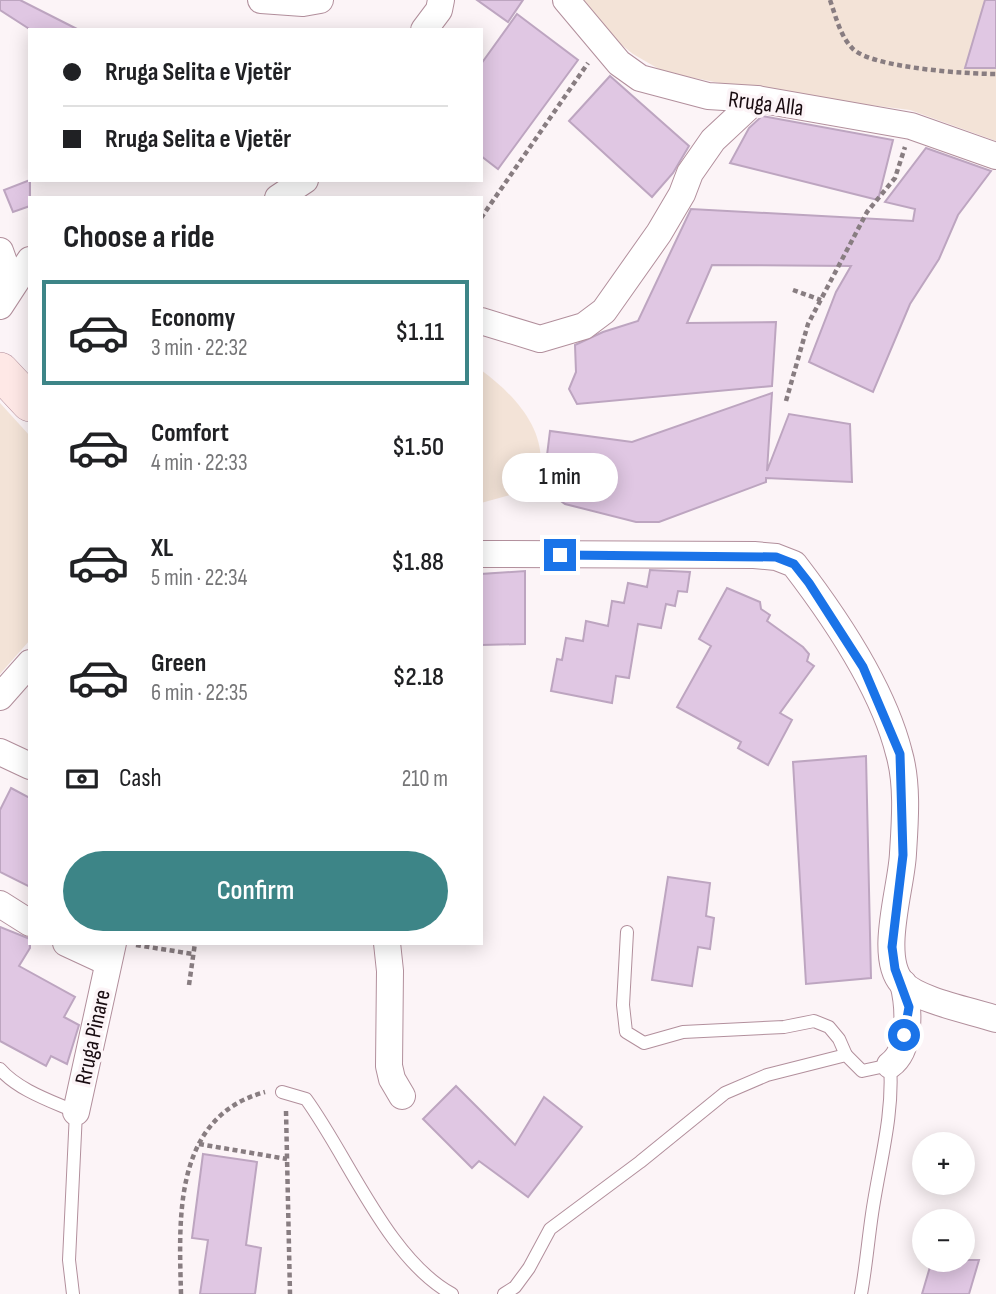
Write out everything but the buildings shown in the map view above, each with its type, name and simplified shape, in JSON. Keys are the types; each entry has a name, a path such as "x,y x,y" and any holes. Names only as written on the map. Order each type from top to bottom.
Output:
{"street":[{"path":"261,0 303,3 320,0"},
{"path":"426,28 439,10 441,0"},
{"name":"Rruga Alla","path":"566,0 619,63 640,78 708,96 758,99 911,126 996,156"},
{"path":"483,322 540,339 584,326 604,311 659,233 682,194 690,173 713,140 758,99"},
{"path":"281,196 302,182"},
{"path":"0,251 6,295"},
{"path":"6,295 28,263"},
{"path":"0,371 28,401"},
{"path":"483,554 754,555 776,557 794,564 863,667 900,754 903,855 892,947 895,969 903,984 909,1007 896,1061 890,1065"},
{"path":"0,697 28,665"},
{"path":"0,752 28,765"},
{"path":"0,904 28,922"},
{"name":"Rruga Pinare","path":"76,1112 115,949 82,945"},
{"path":"387,945 390,971 389,1066 392,1079 402,1096"},
{"path":"903,984 944,1003 996,1019"}],"lane":[{"path":"627,932 623,1005 626,1032 644,1043 683,1032 784,1027 814,1021 829,1027 846,1055 862,1071 890,1065 892,1088 871,1217 869,1255 861,1294"},
{"path":"504,1294 515,1287 529,1268 550,1229 640,1162 725,1093 767,1075 846,1055"},
{"path":"0,1069 17,1083 76,1112 69,1261 73,1294"},
{"path":"282,1092 306,1099 399,1244 425,1276 452,1294"}],"path":[{"path":"830,0 844,37 855,51 874,59 957,74 996,74"},
{"path":"483,215 601,43"},
{"path":"786,401 808,324 867,212 895,178 911,126"},
{"path":"793,290 821,300"},
{"path":"189,985 195,945"},
{"path":"115,949 193,954"},
{"path":"181,1294 179,1223 188,1165 209,1126 248,1096 270,1090 282,1092 286,1106 290,1294"},
{"path":"200,1144 287,1159"}],"shaded area":[{"path":"578,0 996,0 996,141 910,110 765,92 664,72 633,54 601,28"},
{"path":"483,372 508,393 530,421 540,453 540,470 535,488 483,502"},
{"path":"0,403 28,434 28,642 0,674"}],"route":[{"path":"560,555 776,557 794,564 809,583 863,667 900,754 903,778 903,855 892,947 895,969 903,984 909,1007 904,1035"}]}
